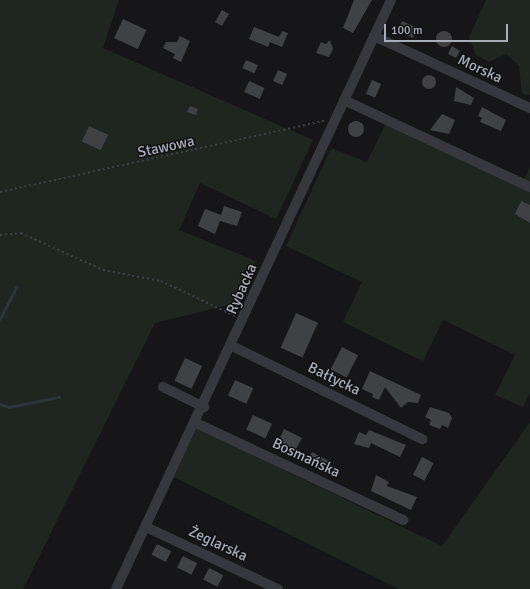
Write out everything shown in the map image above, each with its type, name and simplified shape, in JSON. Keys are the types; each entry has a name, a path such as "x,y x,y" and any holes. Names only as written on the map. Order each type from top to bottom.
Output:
{"street":[{"name":"Rybacka","path":"116,589 204,407 391,0"},
{"name":"Morska","path":"374,36 530,108"},
{"path":"344,100 530,187"},
{"name":"Bałtycka","path":"232,346 422,439"},
{"path":"163,387 204,407"},
{"name":"Bosmańska","path":"196,423 404,520"},
{"name":"Żeglarska","path":"146,527 278,589"}],"path":[{"name":"Stawowa","path":"0,192 336,118"},
{"path":"0,235 21,233 103,270 161,281 245,319"}],"shaded area":[{"path":"0,0 119,0 103,48 313,140 276,219 200,183 179,230 256,261 245,288 237,303 155,323 23,589 0,589"},
{"path":"486,0 530,0 530,95 522,94 519,66 506,54 489,62 476,55 469,37"},
{"path":"389,117 524,179 530,167 530,393 523,407 495,395 515,355 443,320 423,361 383,342 343,322 362,282 286,246 331,148 367,162"},
{"path":"530,422 530,589 399,589 174,477 197,428 442,546"}],"building":[{"path":"354,0 372,0 353,33 343,28"},
{"path":"222,10 229,14 222,26 215,22"},
{"path":"123,19 147,30 138,49 114,38"},
{"path":"402,21 418,28 413,38 398,31"},
{"path":"254,27 279,37 282,31 288,33 282,47 270,42 268,47 249,39"},
{"path":"441,31 447,31 452,36 450,45 447,47 441,47 436,42 436,36"},
{"path":"180,36 190,41 181,62 173,58 175,54 163,48 166,42 177,42"},
{"path":"330,40 333,49 329,57 316,53 321,42 326,44"},
{"path":"452,46 460,51 456,58 448,54"},
{"path":"246,60 258,65 254,73 242,68"},
{"path":"278,70 287,74 282,85 273,81"},
{"path":"426,75 432,75 436,79 436,85 432,89 426,89 422,85 422,79"},
{"path":"372,80 381,84 375,98 366,94"},
{"path":"249,81 265,88 260,99 244,92"},
{"path":"456,87 474,98 471,105 454,101"},
{"path":"190,106 198,109 196,115 187,112"},
{"path":"482,107 506,120 501,131 480,122 482,118 478,116"},
{"path":"442,114 455,120 449,134 430,130"},
{"path":"356,121 363,126 364,129 359,136 356,137 349,132 348,129 353,122"},
{"path":"89,126 108,135 101,150 82,141"},
{"path":"521,201 530,205 530,223 515,214"},
{"path":"224,206 242,212 237,226 220,221 215,234 198,226 205,209 221,215"},
{"path":"296,313 318,323 302,357 281,348"},
{"path":"342,347 358,355 347,377 331,369"},
{"path":"185,358 202,366 192,389 174,381"},
{"path":"370,371 421,395 418,403 408,402 401,408 385,387 379,400 372,397 373,394 362,389"},
{"path":"235,380 253,388 246,404 228,396"},
{"path":"430,407 449,413 452,418 448,428 442,425 440,429 429,425 431,420 425,417"},
{"path":"253,415 272,424 265,438 246,430"},
{"path":"284,429 302,438 295,451 277,444"},
{"path":"369,430 406,445 400,457 371,443 369,448 354,444 359,432 366,435"},
{"path":"312,452 329,461 326,468 307,461"},
{"path":"422,457 434,463 425,481 413,475"},
{"path":"376,475 389,482 387,486 417,497 411,510 371,491"},
{"path":"157,544 171,551 166,562 152,555"},
{"path":"183,556 197,563 191,575 177,568"},
{"path":"209,568 223,575 217,587 203,580"}],"waterway":[{"path":"0,319 16,287"},
{"path":"0,404 9,407 59,397"}]}
